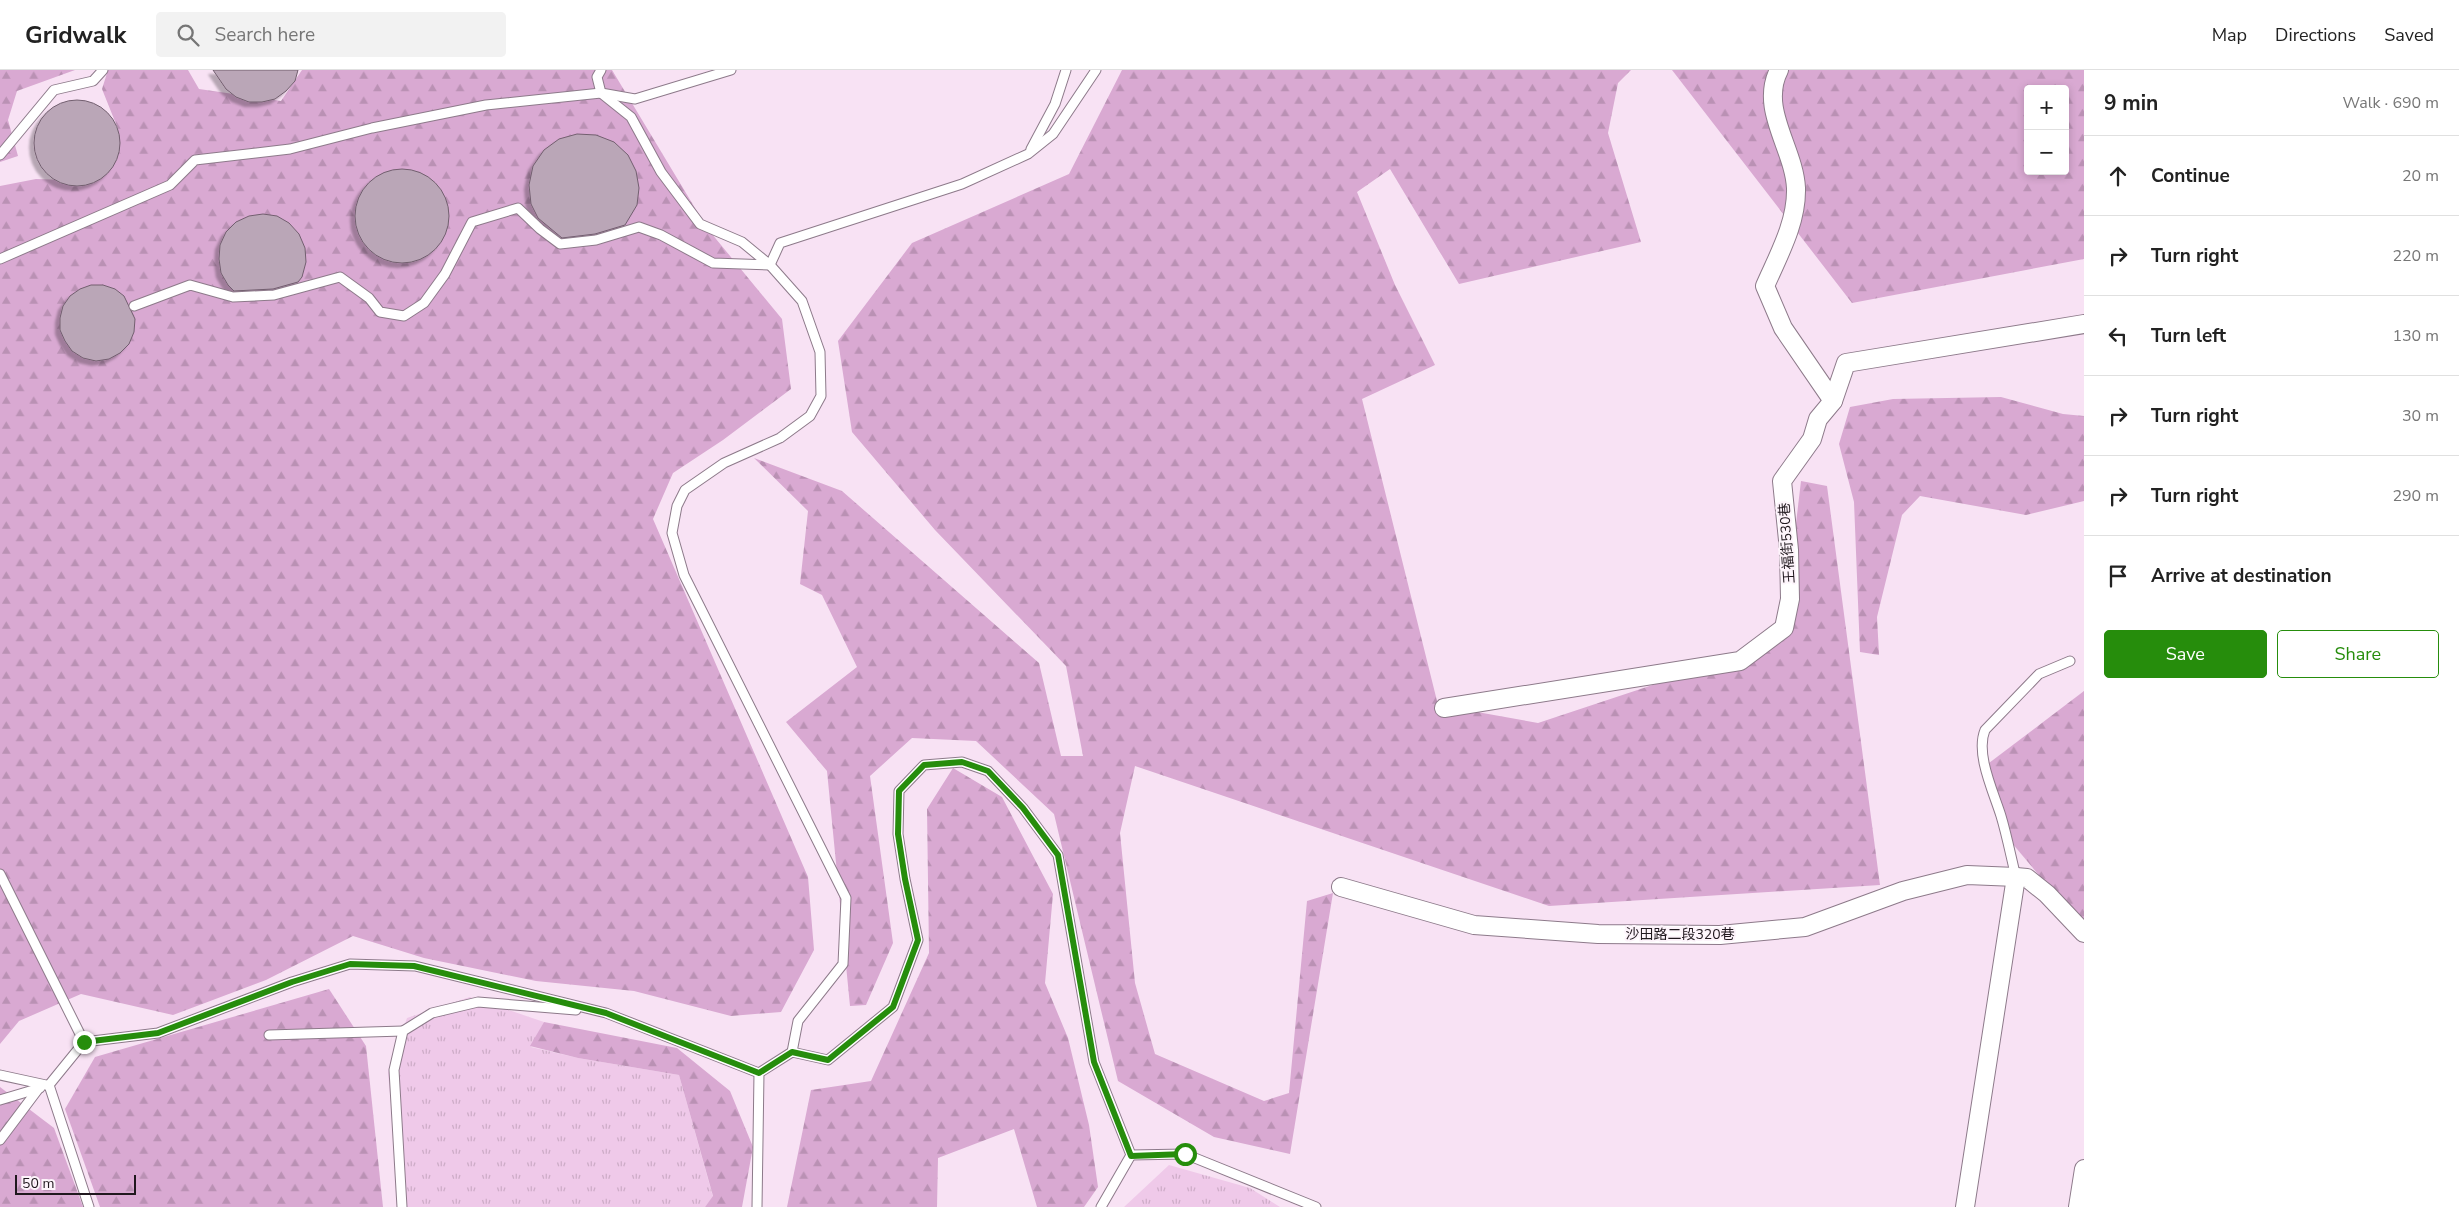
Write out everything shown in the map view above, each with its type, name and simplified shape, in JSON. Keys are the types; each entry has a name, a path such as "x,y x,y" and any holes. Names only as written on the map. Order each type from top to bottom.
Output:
{"street":[{"path":"1779,70 1772,83 1774,114 1786,147 1796,188 1793,219 1765,286 1783,328 1833,401"},
{"name":"王福街530巷","path":"1444,708 1740,661 1784,628 1790,598 1789,550 1782,481 1812,439 1818,418 1833,401 1846,363 2084,324"},
{"name":"沙田路二段320巷","path":"1341,887 1474,925 1598,934 1720,935 1805,927 1903,891 1967,875 2016,877 2027,878 2047,894 2084,933"},
{"path":"1965,1207 2016,877"},
{"path":"2078,1207 2084,1168"}],"lane":[{"path":"0,155 54,90 93,82 103,70"},
{"path":"601,70 598,77 601,93 631,117 661,172 700,224 742,242 770,265 802,302 820,352 821,396 810,416 780,438 724,463 685,490 677,506 672,533 684,575 846,898 844,964 798,1021 792,1052"},
{"path":"0,259 170,185 195,160 290,149 372,128 486,105 601,93 635,99 731,70"},
{"path":"1028,154 1055,104 1066,70"},
{"path":"770,265 780,243 962,184 1028,154 1053,134 1096,70"},
{"path":"134,306 190,285 233,297 274,296 340,276 369,298 380,312 404,316 424,303 445,274 472,222 518,208 540,229 560,244 596,240 639,227 661,235 713,262 770,265"},
{"path":"2016,877 2001,816 1986,772 1982,737 1986,730 2039,674 2070,661"},
{"path":"759,1073 792,1052 828,1060 893,1007 918,940 898,834 899,791 924,765 962,762 988,771 1023,808 1058,855 1094,1062 1131,1156"},
{"path":"0,874 84,1042"},
{"path":"0,1100 49,1085 84,1042 158,1033 292,982 350,964 414,966 606,1013 759,1073"},
{"path":"269,1036 403,1030 432,1012 478,1002 606,1013"},
{"path":"402,1207 394,1070 403,1030"},
{"path":"757,1207 759,1073"},
{"path":"0,1075 49,1085"},
{"path":"49,1085 89,1207"},
{"path":"0,1140 39,1088"},
{"path":"1131,1156 1185,1154 1316,1207"},
{"path":"1101,1207 1131,1156"}],"green space":[{"path":"0,70 75,70 17,91 8,120 18,156 0,162"},
{"path":"108,70 188,70 199,89 281,101 302,70 612,70 707,228 782,319 791,389 723,440 673,473 653,519 808,877 814,950 781,1012 731,1016 634,991 536,981 424,958 353,936 266,980 173,1015 81,994 19,1021 0,1044 0,186 36,179 97,181 118,152 118,129 102,89"},
{"path":"1122,70 1631,70 1618,83 1608,133 1641,242 1459,284 1390,169 1357,192 1395,285 1435,365 1362,399 1438,705 1538,723 1782,642 1801,481 1827,486 1880,885 1549,906 1135,766 1120,833 1135,983 1155,1054 1264,1101 1289,1093 1307,901 1333,893 1290,1154 1214,1137 1118,1081 1054,814 976,741 912,738 870,776 893,943 866,1005 850,1006 827,771 786,722 857,667 822,595 800,584 808,511 754,458 842,491 1039,663 1061,756 1083,756 1066,666 935,530 852,432 838,341 912,243 1069,174"},
{"path":"1672,70 2084,70 2084,259 1852,303"},
{"path":"2001,397 2063,414 2084,416 2084,501 2026,515 1920,496 1902,515 1877,617 1879,655 1860,652 1854,502 1839,444 1850,407 1893,399"},
{"path":"2084,691 2084,929 2001,830 1989,763"},
{"path":"953,768 1002,797 1053,894 1045,983 1068,1038 1089,1125 1098,1187 1084,1207 1037,1207 1014,1129 938,1158 937,1207 787,1207 811,1090 871,1081 929,953 927,809"},
{"path":"329,989 366,1046 383,1207 100,1207 65,1109 95,1057"},
{"path":"470,997 544,1022 531,1047 578,1058 679,1075 713,1197 705,1207 401,1207 388,1073 407,1018"},
{"path":"544,1022 677,1048 730,1091 753,1147 742,1207 705,1207 713,1196 679,1075 578,1058 530,1046"},
{"path":"0,1087 54,1128 83,1207 0,1207"},
{"path":"1169,1165 1250,1188 1280,1207 1124,1207"}],"building":[{"path":"213,70 298,70 295,81 275,99 249,102 236,97 226,89"},
{"path":"77,100 94,103 108,112 117,126 120,143 117,160 108,174 94,183 77,186 60,183 46,174 37,160 34,143 37,126 46,112 60,103"},
{"path":"577,134 596,135 614,142 628,155 636,171 639,188 637,205 625,225 595,234 562,238 538,218 531,204 529,185 533,166 544,150 559,139"},
{"path":"402,169 420,172 435,183 446,198 449,216 446,234 435,249 420,260 402,263 384,260 369,249 358,234 355,216 358,198 369,183 384,172"},
{"path":"263,214 277,216 289,223 299,234 305,248 306,262 302,277 298,282 273,289 234,291 221,273 220,245 226,232 236,222 249,216"},
{"path":"91,285 103,285 115,289 124,296 135,319 134,332 129,344 120,353 109,359 96,361 83,358 72,351 60,330 63,306 70,296 80,289"}],"route":[{"path":"84,1042 158,1033 292,982 350,964 414,966 606,1013 759,1073 792,1052 828,1060 893,1007 918,940 898,834 899,791 924,765 962,762 988,771 1023,808 1058,855 1079,966 1094,1062 1131,1156 1185,1154"}]}
